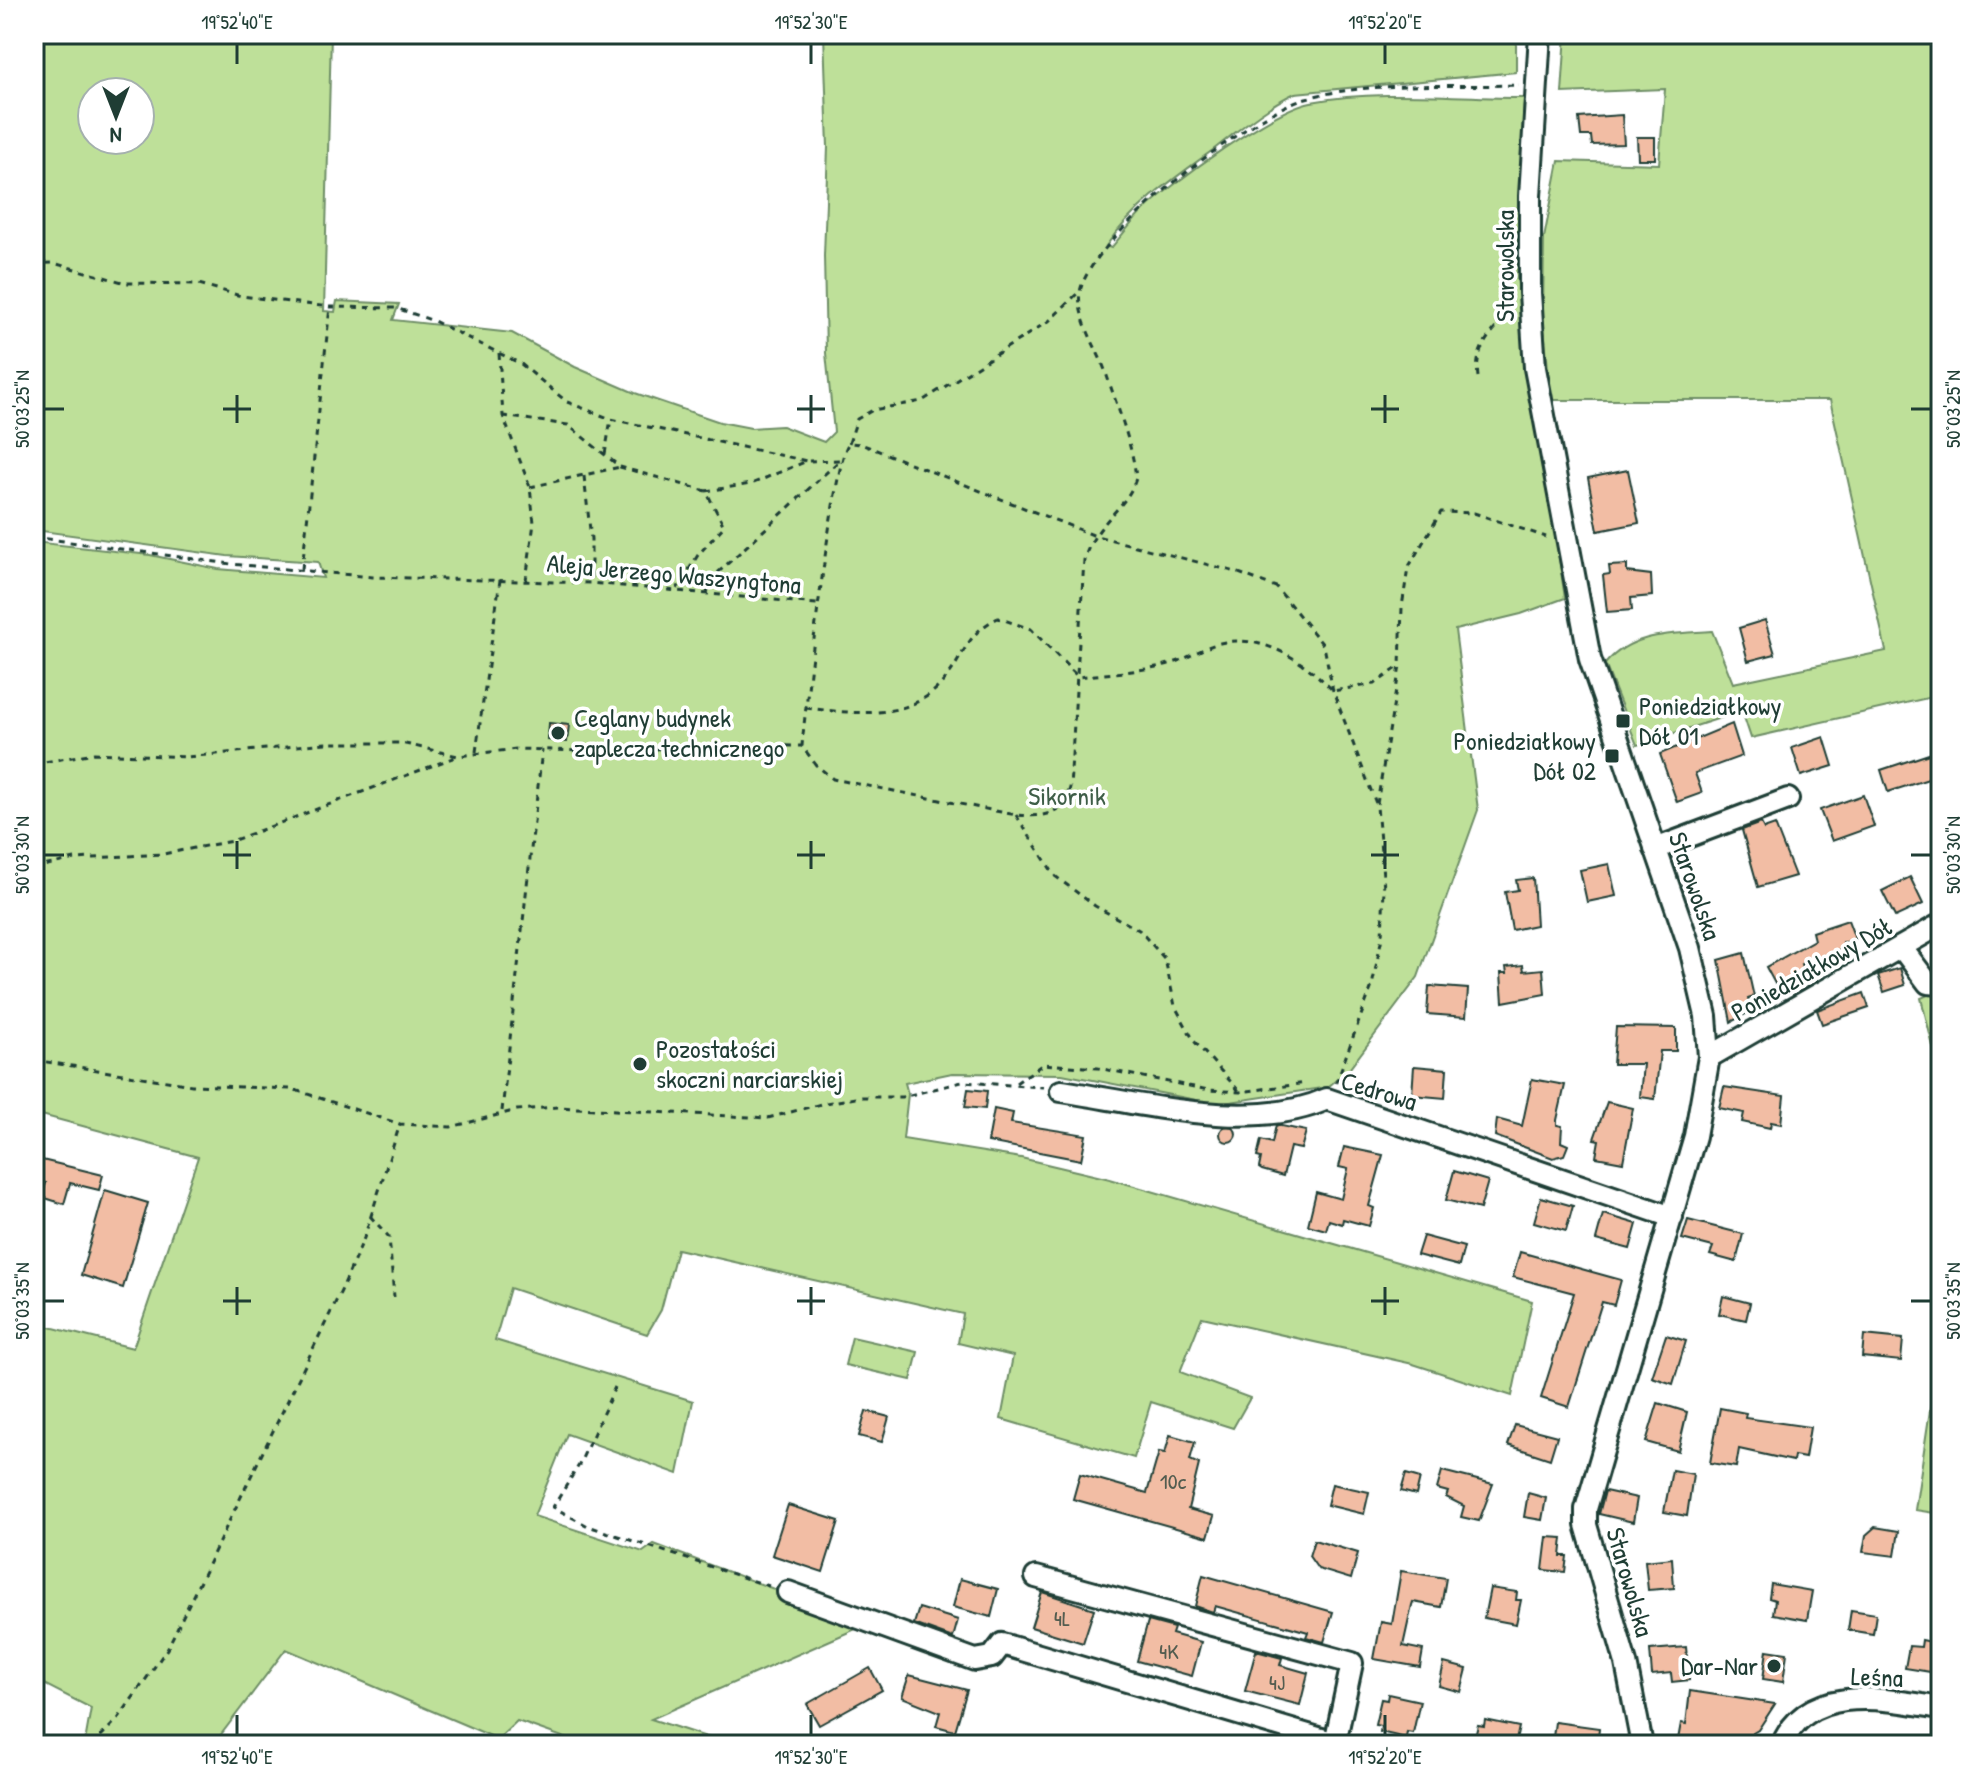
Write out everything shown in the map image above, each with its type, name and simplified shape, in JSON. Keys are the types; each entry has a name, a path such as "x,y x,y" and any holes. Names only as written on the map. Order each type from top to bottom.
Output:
{"street":[{"name":"Starowolska","path":"1540,34 1530,196 1530,293 1535,368 1596,680 1690,948 1706,1016 1709,1057 1695,1136 1586,1509 1586,1525 1626,1663 1642,1745"},
{"path":"1655,849 1788,799"},
{"name":"Poniedziałkowy Dół","path":"1709,1057 1941,924"},
{"path":"1901,947 1928,983 1941,984"},
{"name":"Cedrowa","path":"1061,1091 1232,1115 1302,1110 1327,1099 1672,1217"},
{"path":"788,1592 975,1660 992,1657 1002,1644 1338,1744 1352,1663 1036,1577"},
{"name":"Leśna","path":"1782,1745 1805,1715 1831,1703 1863,1697 1941,1708"}],"path":[{"path":"707,593 711,579 840,460 857,419 873,410 922,401 1049,321 1080,291 1092,270 1144,207 1198,163 1286,103 1311,96 1388,88 1539,85"},
{"path":"34,264 53,263 126,283 199,284 241,296 330,307 396,308 434,321 521,364 567,402 611,419 807,461 840,460"},
{"path":"34,868 75,859 163,854 232,841 458,756 476,752 621,752 702,745 802,746 816,765 833,779 1016,815 1041,817 1055,813 1066,802 1070,788 1084,560 1093,535 1133,489 1136,478 1106,373 1081,309 1080,291"},
{"path":"1478,377 1476,364 1484,340 1530,293"},
{"path":"302,569 330,307"},
{"path":"499,353 503,416 530,487 534,523 526,580"},
{"path":"503,416 568,425 620,467 706,491 751,484 807,461"},
{"path":"605,454 611,419"},
{"path":"849,443 861,444 1093,535 1236,572 1276,587 1324,646 1333,691 1377,806"},
{"path":"817,604 827,562 840,460"},
{"path":"530,487 620,467"},
{"path":"584,476 591,539 591,583"},
{"path":"677,591 698,555 724,526 706,491"},
{"path":"1327,1099 1372,986 1382,937 1384,888 1377,806 1400,666 1402,607 1408,568 1441,512 1474,513 1535,532 1568,548"},
{"name":"Aleja Jerzego Waszyngtona","path":"34,537 231,564 385,578 591,583 817,604 802,746"},
{"path":"476,752 500,580"},
{"path":"806,708 858,714 886,712 914,703 942,683 979,627 998,618 1031,629 1078,677"},
{"path":"1078,677 1173,664 1219,643 1237,641 1295,658 1313,669 1333,691"},
{"path":"1333,691 1375,684 1400,666"},
{"path":"34,764 94,753 187,757 326,743 401,743 458,756"},
{"path":"502,1113 542,750"},
{"path":"1016,815 1055,876 1095,906 1139,930 1165,959 1175,1006 1194,1041 1240,1092"},
{"path":"34,1060 192,1085 292,1089 400,1124 451,1127 502,1113 558,1107 768,1118 825,1103 862,1097 902,1097 962,1082 1035,1086"},
{"path":"1016,1083 1043,1064 1098,1068 1209,1090 1240,1092 1337,1080"},
{"path":"92,1745 118,1719 167,1649 342,1289 400,1124"},
{"path":"370,1216 389,1237 394,1297"},
{"path":"615,1387 579,1465 553,1507 588,1526 788,1592"}],"green space":[{"name":"Sikornik","path":"34,34 331,34 324,311 335,312 337,301 399,304 393,320 512,333 575,367 635,393 720,422 751,428 782,426 824,442 834,432 826,353 824,256 828,147 824,34 1516,34 1516,72 1295,93 1253,119 1155,194 1129,218 1106,246 1111,248 1143,211 1199,166 1249,132 1295,107 1311,102 1364,96 1524,98 1517,278 1565,598 1521,614 1455,630 1478,810 1418,977 1350,1068 1328,1087 1217,1104 1062,1074 952,1073 905,1083 908,1094 903,1139 1021,1158 1110,1179 1532,1301 1512,1396 1413,1364 1202,1317 1180,1372 1250,1398 1233,1428 1151,1402 1134,1458 1001,1419 1013,1356 958,1343 963,1314 677,1249 661,1310 647,1334 510,1288 495,1340 693,1401 678,1474 567,1434 534,1516 643,1552 654,1544 867,1624 651,1719 731,1745 585,1745 517,1721 498,1739 286,1649 213,1745 81,1745 85,1742 91,1708 34,1679 34,1323 133,1348 198,1157 34,1113 34,542 150,555 218,569 323,578 318,562 227,556 34,530"},
{"path":"1566,34 1941,34 1941,695 1751,738 1742,711 1637,745 1605,664 1627,646 1640,640 1668,634 1712,631 1733,683 1886,651 1830,400 1551,400 1543,317 1544,238 1559,161 1659,164 1665,89 1562,93"},
{"path":"1941,989 1941,1079 1921,998"},
{"path":"852,1337 918,1352 911,1380 845,1365"},
{"path":"1941,1337 1941,1514 1915,1510"}],"building":[{"path":"1622,115 1624,144 1592,145 1591,136 1581,136 1579,118"},
{"path":"1637,137 1655,137 1655,159 1638,159"},
{"path":"1628,470 1639,523 1598,531 1588,478"},
{"path":"1627,565 1627,572 1651,575 1652,596 1631,598 1632,610 1607,612 1603,575 1610,574 1609,566"},
{"path":"1765,620 1775,654 1748,661 1739,628"},
{"name":"Ceglany budynek zaplecza technicznego","path":"549,723 569,725 567,742 548,740"},
{"path":"1732,724 1742,756 1695,773 1702,793 1677,802 1660,754"},
{"path":"1824,737 1833,766 1801,776 1792,748"},
{"path":"1941,750 1941,775 1888,792 1881,770"},
{"path":"1863,795 1874,826 1832,841 1820,810"},
{"path":"1761,823 1764,829 1775,825 1795,876 1758,887 1742,830"},
{"path":"1609,864 1616,896 1587,902 1580,870"},
{"path":"1910,877 1923,904 1895,917 1882,891"},
{"path":"1533,878 1536,925 1512,930 1505,892 1518,890 1516,880"},
{"path":"1848,920 1855,939 1843,943 1845,948 1801,964 1807,981 1781,995 1766,967 1814,940 1812,932"},
{"path":"1744,953 1754,997 1748,999 1751,1011 1731,1022 1719,960"},
{"path":"1523,965 1524,971 1543,969 1545,994 1503,1002 1501,973 1507,973 1506,967"},
{"path":"1900,968 1905,985 1884,992 1878,975"},
{"path":"1429,986 1468,989 1466,1017 1427,1014"},
{"path":"1864,993 1869,1008 1822,1024 1817,1010"},
{"path":"1616,1027 1676,1028 1676,1051 1660,1051 1655,1099 1640,1097 1643,1064 1613,1064"},
{"path":"1414,1066 1447,1069 1445,1098 1412,1095"},
{"path":"1532,1079 1565,1085 1557,1120 1557,1125 1562,1126 1561,1142 1568,1145 1564,1155 1553,1158 1495,1136 1497,1119 1522,1126"},
{"path":"1724,1087 1784,1096 1781,1124 1771,1122 1770,1128 1742,1122 1744,1113 1719,1108"},
{"path":"968,1089 987,1091 985,1109 965,1107"},
{"path":"1607,1102 1633,1108 1623,1162 1596,1157 1599,1140 1594,1139"},
{"path":"994,1109 1013,1113 1011,1123 1086,1135 1081,1160 988,1142"},
{"path":"1276,1125 1306,1131 1301,1149 1290,1147 1283,1176 1259,1168 1261,1158 1257,1157 1261,1140 1272,1143"},
{"path":"1225,1126 1231,1126 1236,1134 1234,1140 1225,1142 1220,1137 1220,1131"},
{"path":"1344,1147 1383,1155 1369,1206 1374,1208 1369,1226 1343,1219 1342,1224 1329,1220 1326,1230 1308,1225 1316,1192 1341,1199 1348,1169 1339,1167"},
{"path":"34,1158 103,1175 99,1190 70,1183 64,1204 42,1197 46,1183 34,1180"},
{"path":"1454,1171 1488,1181 1480,1209 1446,1200"},
{"path":"105,1190 148,1203 123,1288 81,1275"},
{"path":"1541,1197 1573,1206 1566,1231 1534,1222"},
{"path":"1603,1214 1637,1224 1630,1249 1596,1240"},
{"path":"1688,1220 1743,1234 1736,1262 1710,1255 1713,1247 1682,1239"},
{"path":"1423,1236 1464,1247 1459,1266 1417,1255"},
{"path":"1520,1252 1621,1280 1614,1305 1602,1302 1569,1407 1541,1398 1574,1293 1513,1277"},
{"path":"1723,1296 1750,1303 1746,1320 1719,1314"},
{"path":"1666,1335 1686,1341 1673,1384 1652,1377"},
{"path":"1864,1335 1903,1339 1901,1361 1862,1357"},
{"path":"1658,1403 1687,1412 1678,1451 1646,1442"},
{"path":"1720,1408 1746,1413 1745,1418 1810,1427 1805,1458 1794,1456 1793,1461 1739,1449 1736,1467 1710,1463"},
{"path":"866,1411 889,1417 882,1442 859,1436"},
{"path":"1515,1425 1557,1436 1550,1459 1508,1445"},
{"path":"1170,1435 1195,1442 1190,1460 1199,1464 1188,1509 1214,1516 1208,1537 1073,1499 1080,1474 1147,1493 1159,1452 1165,1453"},
{"path":"1672,1470 1693,1474 1687,1516 1664,1512"},
{"path":"1442,1471 1493,1484 1479,1521 1461,1517 1464,1506 1446,1497 1448,1492 1437,1489"},
{"path":"1406,1474 1420,1478 1416,1495 1401,1491"},
{"path":"1332,1484 1369,1492 1364,1514 1327,1505"},
{"path":"1605,1491 1637,1498 1633,1522 1599,1514"},
{"path":"1528,1493 1546,1498 1542,1520 1524,1517"},
{"path":"788,1505 839,1521 823,1572 772,1555"},
{"path":"1875,1527 1899,1531 1895,1556 1863,1552 1866,1535"},
{"path":"1547,1537 1563,1538 1561,1556 1567,1556 1565,1572 1543,1570"},
{"path":"1314,1540 1358,1553 1351,1579 1318,1569 1309,1556"},
{"path":"1672,1558 1674,1588 1648,1590 1645,1561"},
{"path":"1401,1571 1446,1578 1441,1607 1413,1602 1412,1605 1403,1646 1423,1650 1420,1667 1374,1659 1381,1622 1392,1624"},
{"path":"1203,1575 1333,1612 1324,1642 1306,1637 1308,1632 1215,1606 1213,1612 1195,1606"},
{"path":"960,1579 998,1589 991,1617 953,1607"},
{"path":"1771,1584 1812,1591 1807,1620 1773,1614 1775,1600 1769,1598"},
{"path":"1490,1588 1517,1592 1516,1600 1521,1600 1516,1624 1484,1618"},
{"path":"1042,1592 1094,1609 1083,1643 1031,1627"},
{"path":"919,1608 958,1620 953,1638 914,1624"},
{"path":"1851,1610 1876,1614 1873,1634 1848,1630"},
{"path":"1148,1621 1174,1628 1172,1634 1201,1642 1192,1676 1137,1661"},
{"path":"1922,1640 1941,1644 1937,1673 1905,1668 1909,1646 1921,1647"},
{"path":"1686,1647 1689,1680 1672,1682 1671,1673 1652,1675 1650,1650"},
{"path":"1767,1650 1787,1653 1783,1682 1763,1679"},
{"path":"1256,1651 1282,1658 1280,1665 1308,1673 1300,1705 1245,1691"},
{"path":"1444,1663 1467,1669 1461,1692 1439,1686"},
{"path":"870,1668 882,1690 819,1725 807,1704"},
{"path":"909,1675 967,1690 955,1731 936,1726 940,1712 902,1697"},
{"path":"1690,1691 1775,1704 1753,1733 1752,1745 1677,1745 1681,1723 1686,1724"},
{"path":"1388,1694 1420,1701 1413,1733 1407,1732 1406,1738 1380,1732 1381,1726 1375,1725 1381,1699 1387,1700"},
{"path":"1485,1720 1519,1727 1515,1745 1473,1745 1478,1725 1484,1726"},
{"path":"1555,1722 1599,1728 1597,1745 1552,1745"}],"place":[{"name":"Poniedziałkowy Dół 01","path":"1623,721"},
{"name":"Ceglany budynek zaplecza technicznego","path":"558,733"},
{"name":"Poniedziałkowy Dół 02","path":"1612,756"},
{"name":"Pozostałości skoczni narciarskiej","path":"640,1064"},
{"name":"Dar-Nar","path":"1774,1666"}]}
